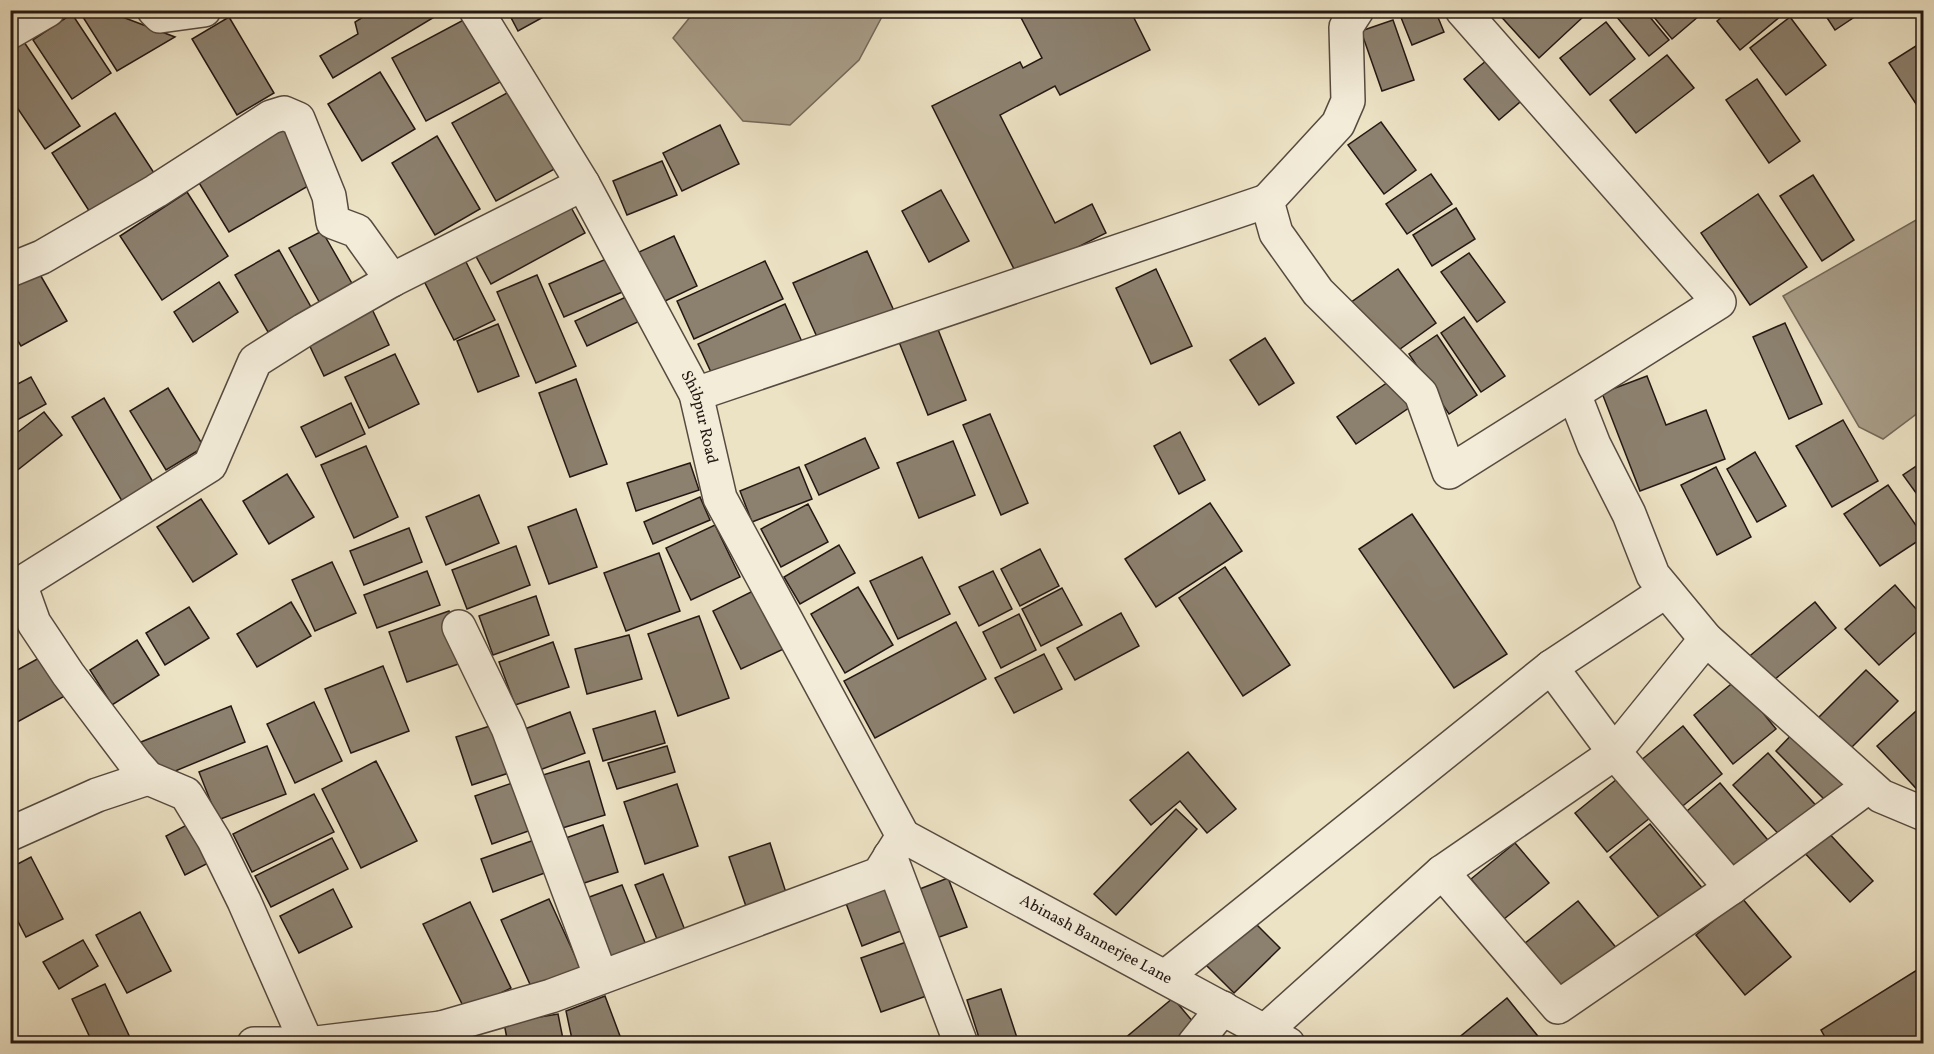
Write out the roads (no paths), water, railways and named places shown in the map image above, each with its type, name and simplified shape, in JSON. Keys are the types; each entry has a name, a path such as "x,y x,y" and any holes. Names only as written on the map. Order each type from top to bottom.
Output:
{"street":[{"path":"10,32 48,10"},
{"path":"154,10 160,16 204,10"},
{"name":"Shibpur Road","path":"476,10 583,184 696,394 720,498 897,846 961,1044"},
{"path":"696,394 1267,201 1338,124 1348,101 1346,27 1357,10"},
{"path":"1267,201 1276,233 1318,292 1421,394 1449,472 1719,302 1462,10"},
{"path":"10,270 42,257 156,191 271,117 284,113 298,119 329,196 333,222 357,231 392,280"},
{"path":"583,184 392,280 255,360 210,465 15,585 34,623 68,674 135,763 148,778 186,794 214,840 244,901 308,1044 435,1036 552,996 879,874 897,846"},
{"path":"1574,394 1594,445 1629,514 1653,575 1666,591 1706,639 1869,786 1881,796 1923,814"},
{"path":"1165,977 1551,667 1666,591"},
{"path":"459,627 508,728 601,977"},
{"path":"1277,1037 1442,872 1614,752 1706,639"},
{"path":"1551,667 1614,752 1731,888"},
{"path":"10,834 97,795 148,778"},
{"path":"1442,872 1558,1007 1731,888 1869,786"},
{"name":"Abinash Bannerjee Lane","path":"897,846 1165,977 1277,1037"},
{"path":"1194,1044 1223,1008"},
{"path":"254,1044 282,1044"}]}
